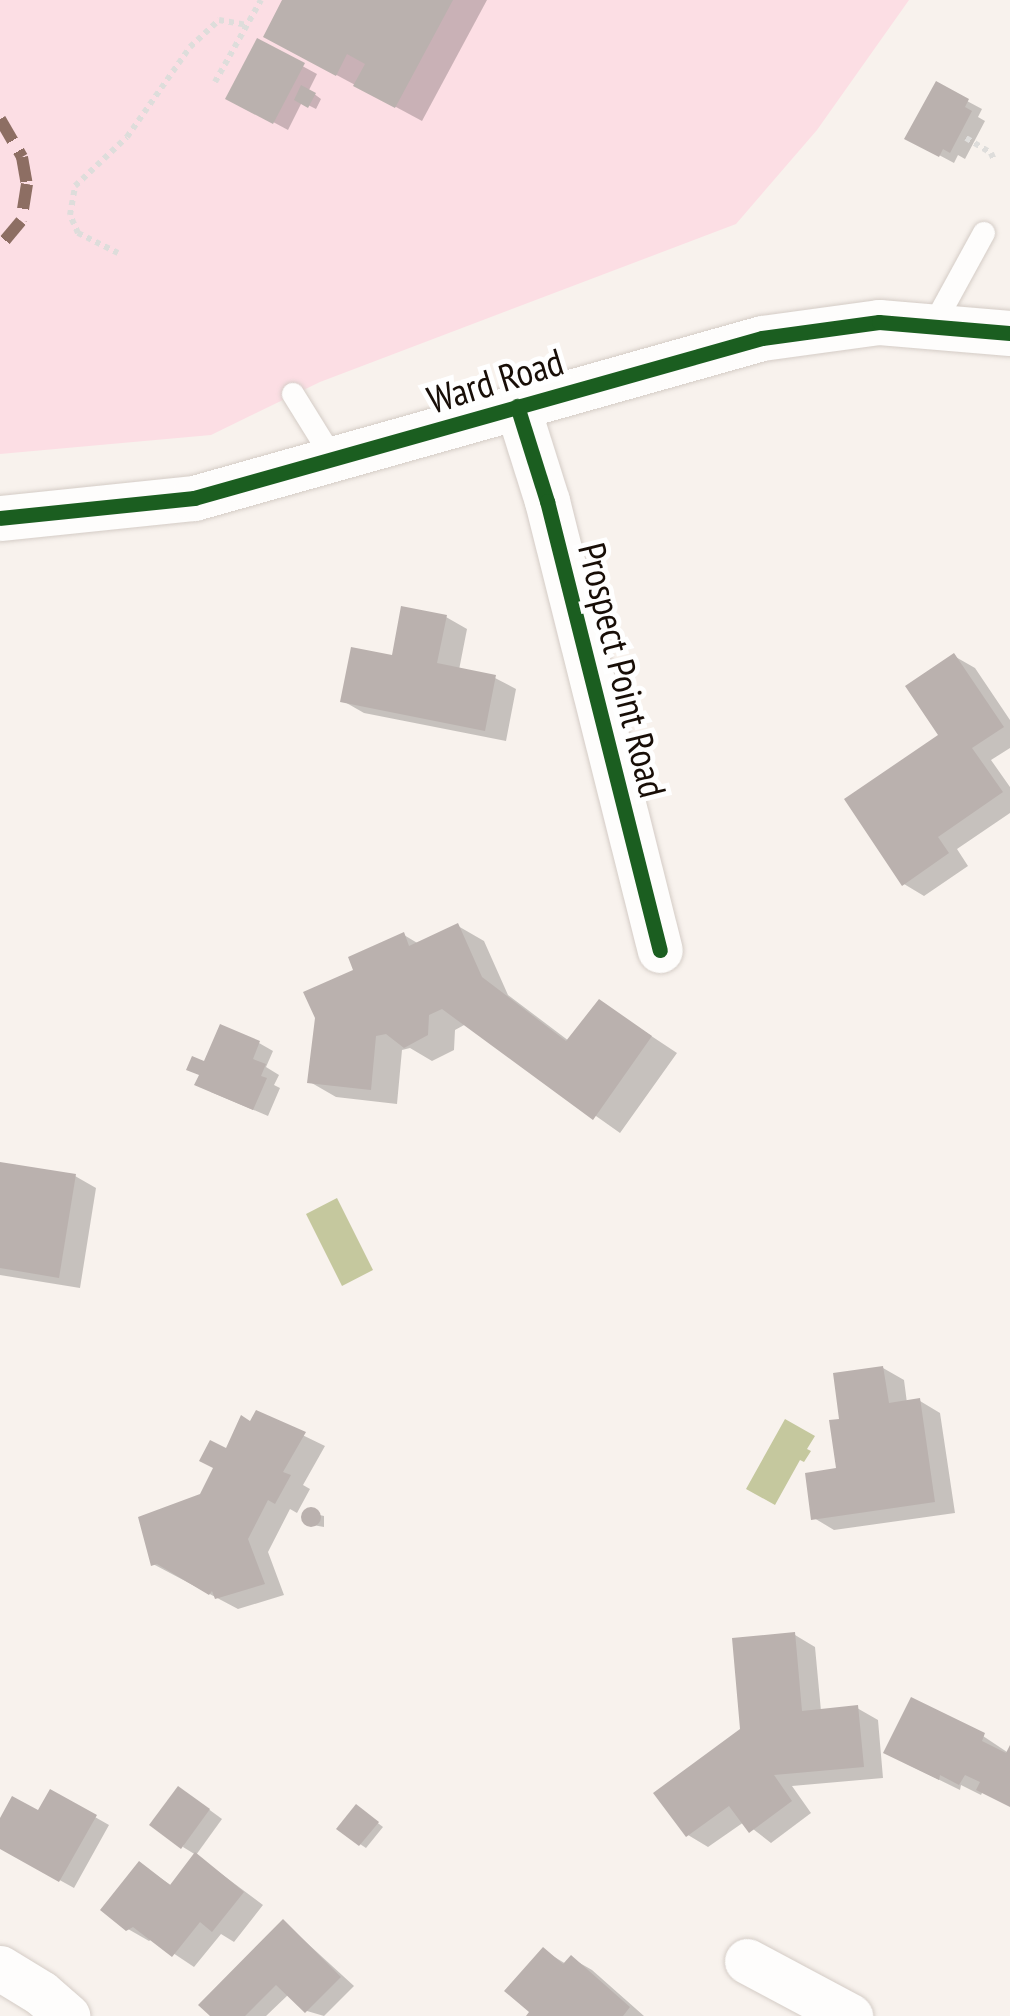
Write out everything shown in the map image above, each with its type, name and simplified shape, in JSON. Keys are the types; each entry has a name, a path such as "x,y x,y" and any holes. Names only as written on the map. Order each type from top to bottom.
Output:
{"street":[{"name":"Ward Road","path":"0,518 194,498 762,338 879,322 1010,333"},
{"name":"Prospect Point Road","path":"517,406 547,501 660,950"},
{"path":"747,1961 850,2016"},
{"path":"0,1968 42,1993 68,2016"}],"lane":[{"path":"933,326 984,233"},
{"path":"293,394 334,460"}],"path":[{"path":"214,82 262,0"},
{"path":"118,252 78,233 70,215 75,186 126,137 190,46 220,20 247,25"},
{"path":"966,138 991,153 994,160"}],"shaded area":[{"path":"0,0 909,0 817,130 736,224 320,382 211,435 0,454"},
{"path":"337,1198 373,1270 342,1286 306,1214"},
{"path":"785,1419 815,1436 807,1449 811,1451 804,1462 800,1460 775,1505 746,1489"}],"building":[{"path":"282,0 453,0 395,108 353,86 365,64 347,54 336,76 263,37"},
{"path":"257,38 305,63 273,124 225,99"},
{"path":"936,81 969,99 965,107 972,111 950,153 943,149 939,157 904,139"},
{"path":"301,85 316,93 308,108 294,100"},
{"path":"401,606 447,615 437,663 496,675 485,731 340,702 351,647 392,655"},
{"path":"954,653 1004,727 972,748 1003,792 938,837 949,853 902,886 844,799 938,735 905,686"},
{"path":"458,923 482,977 566,1041 599,999 652,1036 593,1120 442,1009 429,1015 428,1035 404,1048 386,1034 376,1036 371,1090 307,1083 315,1018 303,992 353,970 348,957 404,932 409,946"},
{"path":"220,1024 260,1041 253,1059 266,1064 261,1076 267,1078 253,1110 194,1085 199,1075 186,1070 192,1056 204,1061"},
{"path":"0,1162 76,1174 59,1278 0,1268"},
{"path":"883,1366 889,1403 920,1398 935,1502 811,1520 805,1473 836,1468 829,1420 839,1419 833,1373"},
{"path":"256,1410 306,1432 283,1472 291,1475 275,1504 268,1500 248,1539 265,1584 215,1599 212,1591 209,1595 157,1564 151,1566 138,1517 200,1494 213,1468 199,1461 210,1440 226,1448 241,1415 250,1421"},
{"path":"311,1507 321,1517 311,1527 301,1517"},
{"path":"795,1632 802,1711 858,1705 864,1767 774,1775 792,1801 749,1833 729,1806 686,1837 653,1793 740,1729 732,1638"},
{"path":"911,1697 985,1733 982,1741 1006,1753 1010,1745 1010,1807 976,1790 980,1782 965,1775 959,1785 940,1775 939,1780 883,1753"},
{"path":"178,1786 210,1809 181,1849 149,1825"},
{"path":"50,1789 97,1815 59,1882 0,1849 0,1818 12,1796 38,1810"},
{"path":"356,1804 379,1822 359,1846 336,1829"},
{"path":"195,1852 244,1892 212,1932 200,1922 172,1957 133,1927 126,1931 100,1910 139,1861 170,1885"},
{"path":"283,1919 341,1977 305,2013 276,1985 245,2016 210,2016 198,2005"},
{"path":"543,1947 563,1964 571,1955 630,2007 623,2016 526,2016 529,2012 504,1991"}],"marked path":[{"path":"0,119 22,157 27,184 21,221 0,246"}],"cycle path":[{"path":"0,518 194,498 762,338 879,322 1010,333"},
{"path":"517,406 547,501 660,950"}]}
